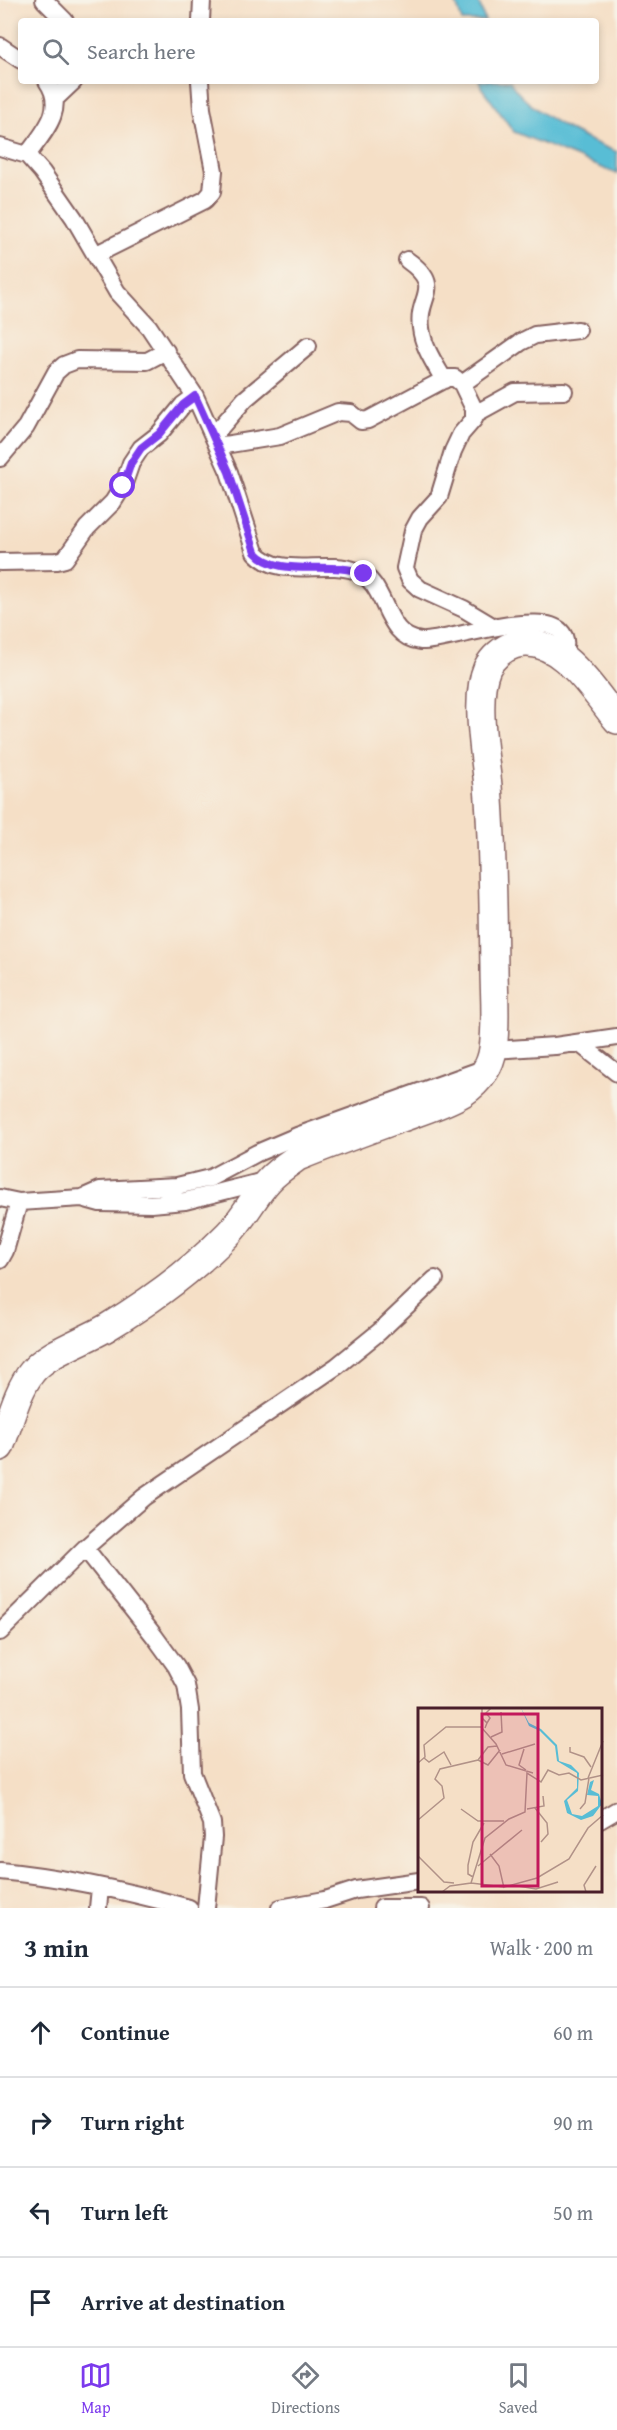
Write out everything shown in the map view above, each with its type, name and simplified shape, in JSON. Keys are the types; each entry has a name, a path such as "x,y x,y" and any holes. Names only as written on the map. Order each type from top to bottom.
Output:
{"highway":[{"path":"0,1447 23,1389 33,1371 60,1352 88,1339 133,1311 194,1265 229,1233 270,1179 298,1157 428,1108 461,1094 477,1082 490,1059 494,955 490,816 483,736 482,690 487,669 498,654 510,646 524,642 538,643 563,656 617,720"}],"street":[{"path":"44,0 62,18"},
{"path":"201,18 202,0"},
{"path":"0,46 18,58"},
{"path":"49,84 56,98"},
{"path":"27,155 50,123 56,98 71,84"},
{"path":"97,254 205,200 212,192 214,171 202,109 200,84"},
{"path":"0,147 27,155 42,172 97,254 117,292 149,327 195,396 216,440 255,552 264,561 275,566 340,567 364,574 373,582 387,613 399,632 408,638 430,642 494,627 527,623 548,625 559,631 564,638 566,650 563,656"},
{"path":"407,260 426,279 428,295 421,318 421,328 429,354 444,380"},
{"path":"462,384 521,342 535,335 578,330"},
{"path":"216,440 245,399 308,346"},
{"path":"0,458 26,427 56,372 64,365 77,360 147,361 166,351"},
{"path":"216,440 279,436 338,412 351,413 364,421 444,380 455,378 462,384 475,414"},
{"path":"494,627 464,609 420,589 410,580 405,568 413,531 420,518 440,497 453,451 475,414 515,392 564,391"},
{"path":"0,562 65,559 87,528 103,514 123,486 131,463 141,448 159,434 183,405 195,396"},
{"path":"82,1198 100,1190 177,1186 210,1178 257,1153 490,1059 617,1037"},
{"path":"580,1044 617,1073"},
{"path":"0,1198 19,1202 82,1198 100,1203 152,1204 185,1201 270,1179"},
{"path":"0,1260 5,1251 19,1202"},
{"path":"0,1632 85,1548 144,1497 337,1366 380,1332 435,1279"},
{"path":"85,1548 155,1637 176,1666 186,1685 190,1710 192,1773 212,1823 213,1837 206,1908"},
{"path":"602,1819 617,1810"},
{"path":"0,1871 45,1875 145,1896 189,1908"},
{"path":"280,1908 325,1900 356,1890 418,1881"},
{"path":"98,1908 100,1888"},
{"path":"382,1908 421,1908"}],"water":[{"path":"455,0 478,0 484,18 461,18"},
{"path":"480,84 512,84 529,103 558,123 617,152 617,174 514,132"}],"route":[{"path":"123,486 131,463 141,448 159,434 183,405 195,396 229,472 255,552 264,561 275,566 340,567 364,574"}]}
